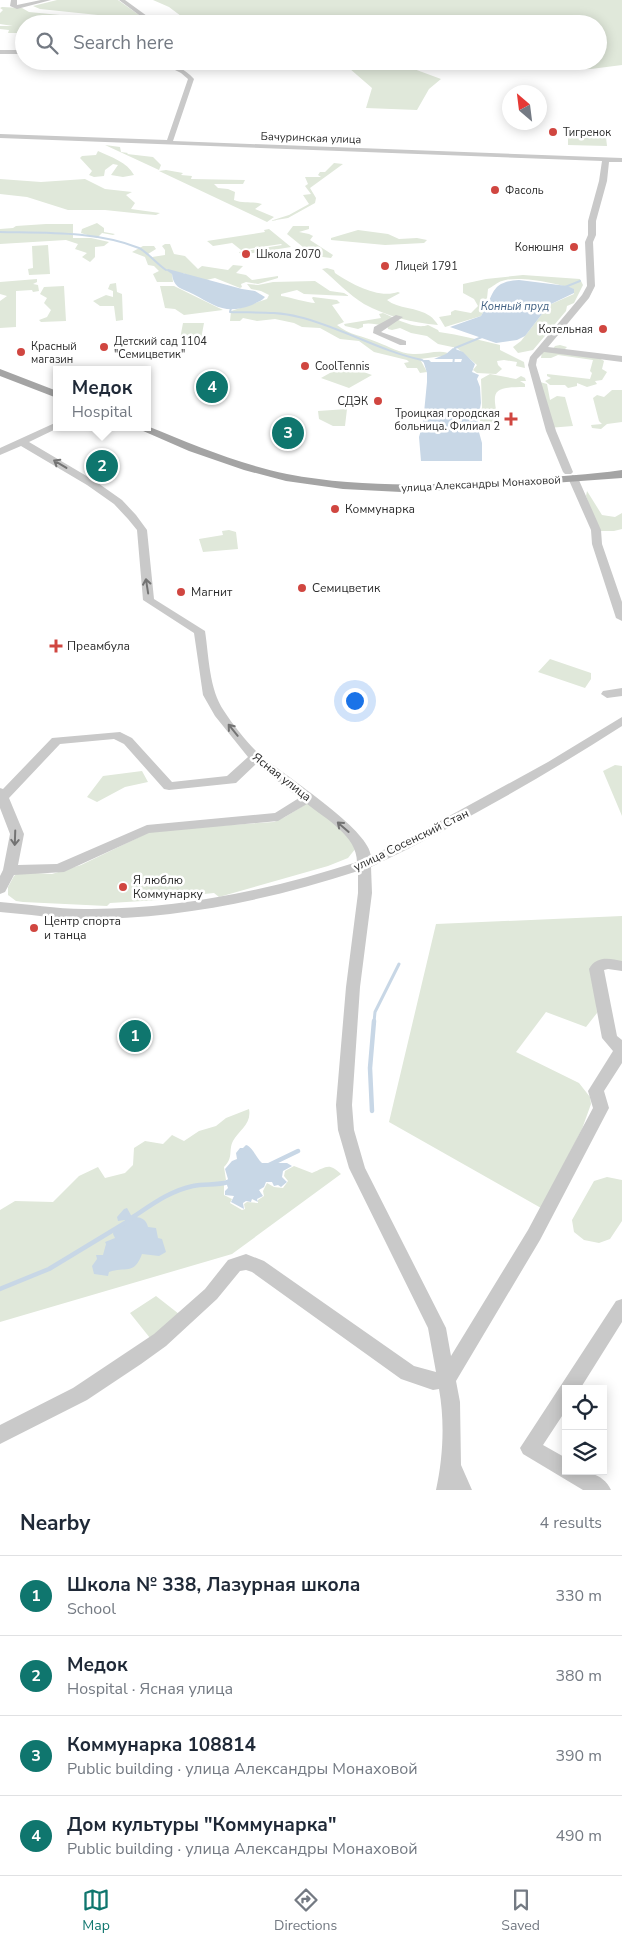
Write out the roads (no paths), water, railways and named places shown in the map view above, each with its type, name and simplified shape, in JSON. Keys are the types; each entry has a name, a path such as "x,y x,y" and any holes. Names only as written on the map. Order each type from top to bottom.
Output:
{"main road":[{"path":"0,364 53,384"},
{"path":"0,372 53,393"},
{"name":"улица Александры Монаховой","path":"151,424 243,458 276,467 329,477 416,482 622,474"},
{"name":"улица Александры Монаховой","path":"150,431 253,469 326,484 366,488 417,489 622,469"}],"street":[{"path":"14,0 13,6 17,7 48,0"},
{"path":"122,0 143,15"},
{"path":"0,52 15,52"},
{"path":"169,143 191,79 179,70"},
{"name":"Бачуринская улица","path":"0,136 622,160"},
{"path":"606,160 589,242 592,286 586,296 533,359 532,372 551,431 596,530 597,544 622,618"},
{"path":"399,317 377,329 376,333 403,343"},
{"path":"542,349 622,359"},
{"path":"0,452 53,427"},
{"name":"Ясная улица","path":"22,442 91,483 118,502 132,517 142,530 149,600 199,631 209,695 219,713 256,758 309,797 356,838 364,852 365,893 353,987 344,1105 346,1130 357,1168 437,1328 451,1402 451,1465"},
{"path":"608,694 622,692"},
{"name":"улица Сосенский Стан","path":"0,907 83,914 158,910 208,904 307,883 365,864 425,835 570,754 622,721"},
{"path":"0,889 10,870 17,834 1,794 56,741 116,735 128,741 169,786 232,780 256,758"},
{"path":"10,870 59,869 146,830 278,817 309,797"},
{"path":"0,1435 80,1394 135,1358 160,1340 211,1294 234,1266 246,1262 258,1266 408,1373 433,1382 447,1380 534,1235 601,1108 596,1091 622,1050 620,1046 611,1040 596,969 599,965 607,963 622,966"},
{"path":"571,1385 622,1307"},
{"path":"562,1399 530,1448 562,1467"},
{"path":"446,1490 451,1465"},
{"path":"451,1465 462,1490"},
{"path":"576,1475 601,1490"}],"water":[{"path":"166,270 255,291 265,297 243,308 221,308 179,287 175,283 172,274"},
{"name":"Конный пруд","path":"519,280 567,286 574,289 574,293 549,305 525,336 517,340 496,343 450,327 481,316 497,287 509,281"},
{"path":"453,348 463,352 475,364 472,372 479,375 477,379 480,387 481,403 477,425 482,443 482,461 421,461 419,437 423,423 427,382 427,373 423,360 431,362 461,362 462,359 434,359 446,354"},
{"path":"246,1145 251,1148 262,1163 287,1163 292,1166 283,1171 282,1177 287,1182 281,1187 278,1185 274,1186 272,1182 266,1182 264,1187 259,1190 263,1196 257,1199 258,1202 252,1199 251,1202 246,1201 243,1203 244,1209 231,1202 234,1196 225,1195 225,1191 228,1188 226,1182 228,1179 225,1169 232,1161 237,1159 236,1153 240,1148"},
{"path":"127,1208 132,1217 138,1217 146,1222 148,1227 156,1228 158,1238 162,1239 166,1252 159,1256 142,1254 139,1261 132,1268 109,1272 108,1276 94,1274 92,1266 97,1259 96,1255 103,1255 105,1242 115,1238 113,1234 114,1229 122,1225 125,1220 118,1221 117,1217"}],"waterway":[{"path":"0,232 70,234 123,242 139,248 166,270"},
{"path":"565,287 580,281"},
{"path":"231,308 230,312 282,314 315,321 426,363"},
{"path":"453,366 455,348 482,337"},
{"path":"374,1022 375,1012 399,964"},
{"path":"372,1111 370,1068 374,1021"},
{"path":"269,1165 298,1151"},
{"path":"130,1219 176,1191 197,1185 228,1182"},
{"path":"0,1289 49,1269 125,1223"}],"place":[{"name":"Тигренок","path":"553,132"},
{"name":"Фасоль","path":"495,190"},
{"name":"Конюшня","path":"574,247"},
{"name":"Школа 2070","path":"246,254"},
{"name":"Лицей 1791","path":"385,266"},
{"name":"Котельная","path":"603,329"},
{"name":"Детский сад 1104 \"Семицветик\"","path":"104,347"},
{"name":"Красный магазин","path":"21,352"},
{"name":"CoolTennis","path":"305,366"},
{"name":"Дом культуры \"Коммунарка\"","path":"212,387"},
{"name":"СДЭК","path":"378,401"},
{"name":"Троицкая городская больница. Филиал 2","path":"511,419"},
{"name":"Коммунарка 108814","path":"288,433"},
{"name":"Медок","path":"102,466"},
{"name":"Коммунарка","path":"335,509"},
{"name":"Семицветик","path":"302,588"},
{"name":"Магнит","path":"181,592"},
{"name":"Преамбула","path":"56,646"},
{"name":"Я люблю Коммунарку","path":"123,887"},
{"name":"Центр спорта и танца","path":"34,928"},
{"name":"Школа № 338, Лазурная школа","path":"135,1036"}]}
